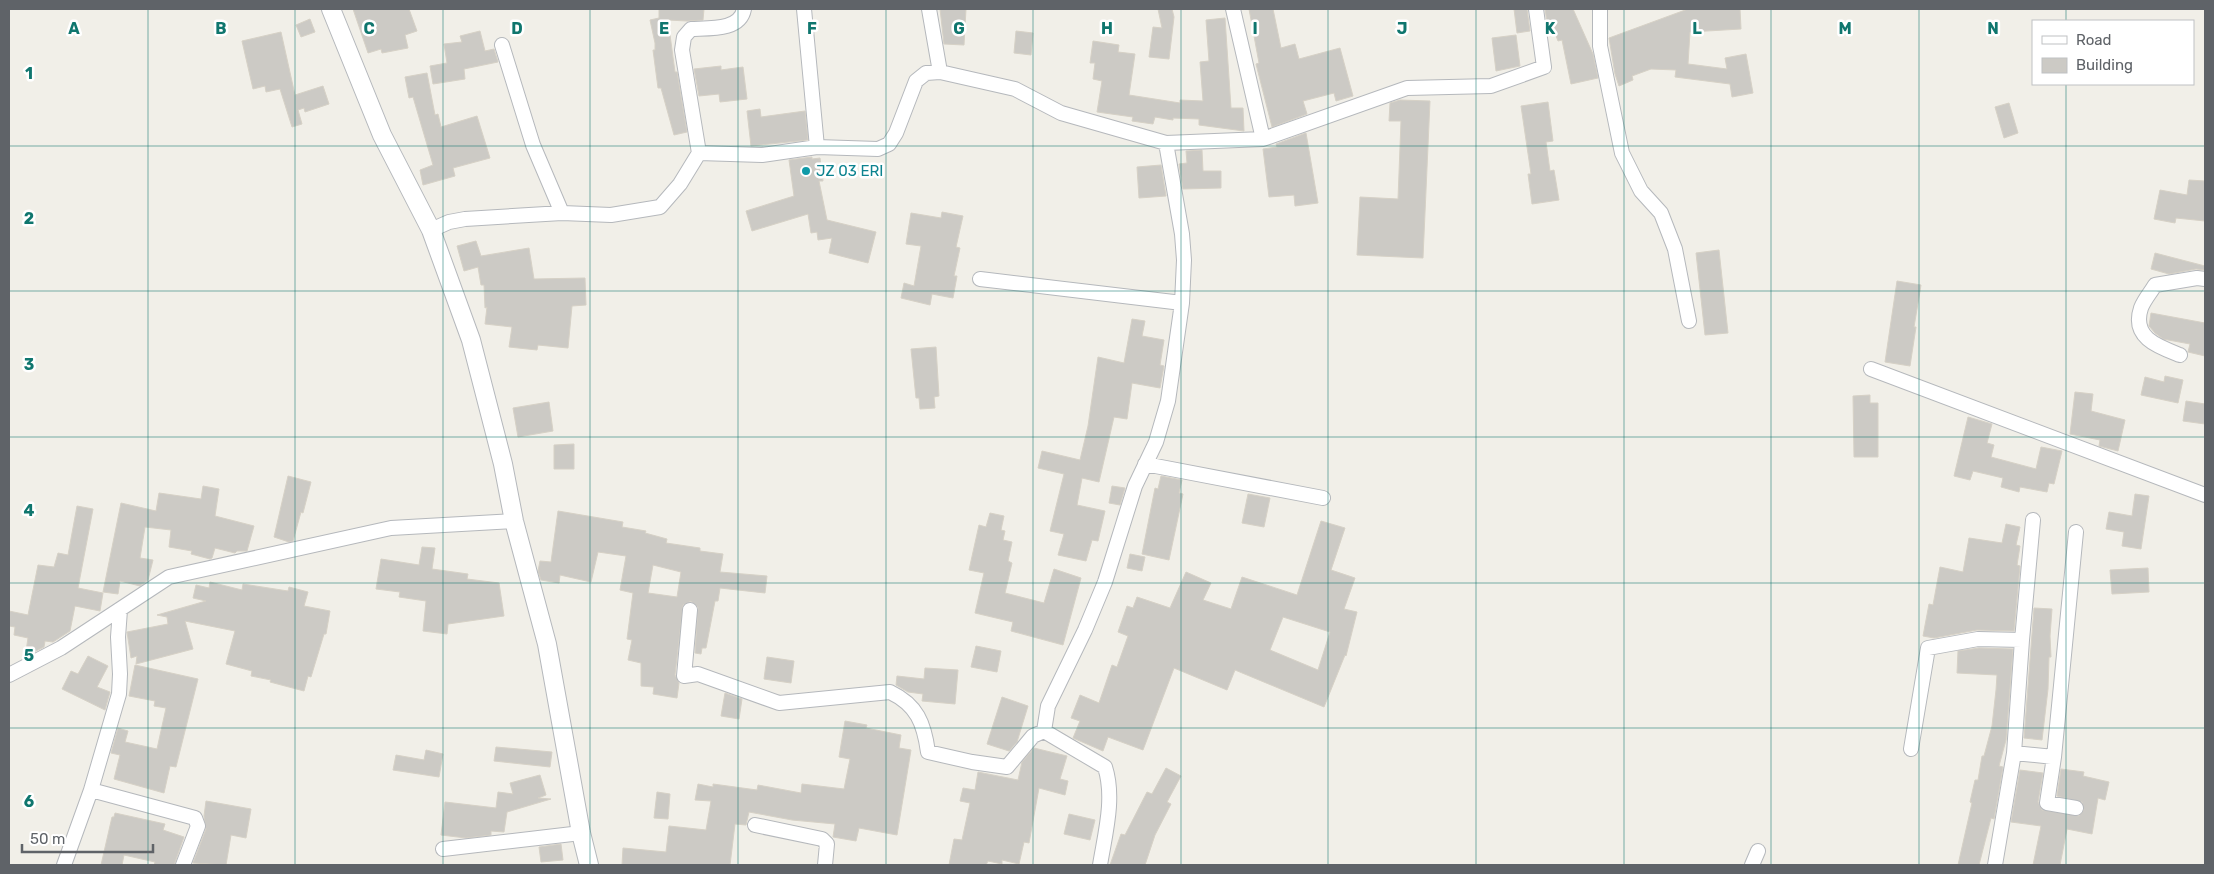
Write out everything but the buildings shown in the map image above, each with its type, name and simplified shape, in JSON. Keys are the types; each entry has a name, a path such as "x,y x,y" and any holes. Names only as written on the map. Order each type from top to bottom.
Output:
{"street":[{"path":"331,9 382,135 431,230 471,340 503,464 514,521 547,644 581,833 589,865"},
{"path":"431,230 449,222 466,219 562,213 611,214 660,207 680,184 699,153 682,50 684,37 691,29 726,26 737,22 744,9"},
{"path":"804,9 817,147"},
{"path":"929,9 940,72"},
{"path":"1234,9 1263,139"},
{"path":"699,153 762,155 817,147 878,149 889,144 896,133 916,81 926,73 940,72 1015,89 1061,112 1166,143 1263,139 1407,88 1491,86 1544,67 1536,9"},
{"path":"1600,9 1600,46 1622,152 1641,191 1661,213 1675,249 1689,321"},
{"path":"502,45 533,146 562,213"},
{"path":"1044,731 1048,706 1085,630 1105,582 1135,486 1160,431 1168,401 1182,303 1184,260 1182,234 1166,143"},
{"path":"2180,355 2158,347 2145,338 2140,326 2140,308 2155,284 2197,278 2205,279"},
{"path":"980,279 1182,303"},
{"path":"1871,368 2205,495"},
{"path":"1145,464 1323,498"},
{"path":"1994,865 2014,753 2033,520"},
{"path":"9,675 50,654 169,577 391,528 514,521"},
{"path":"2076,532 2054,757 2047,803 2076,808"},
{"path":"64,865 91,790 119,694 118,637 120,610"},
{"path":"690,610 684,676 698,674 779,703 890,692 906,699 925,728 928,752 972,762 1007,767 1033,736 1044,731"},
{"path":"1911,749 1928,648 1978,639 2022,640"},
{"path":"1044,731 1105,767 1108,775 1109,798 1100,865"},
{"path":"2014,753 2054,757"},
{"path":"91,790 195,818 198,826 183,865"},
{"path":"755,824 822,840 827,844 825,865"},
{"path":"443,849 581,833"},
{"path":"1752,865 1758,851"}],"place":[{"name":"JZ 03 ERI","path":"806,171"}]}
